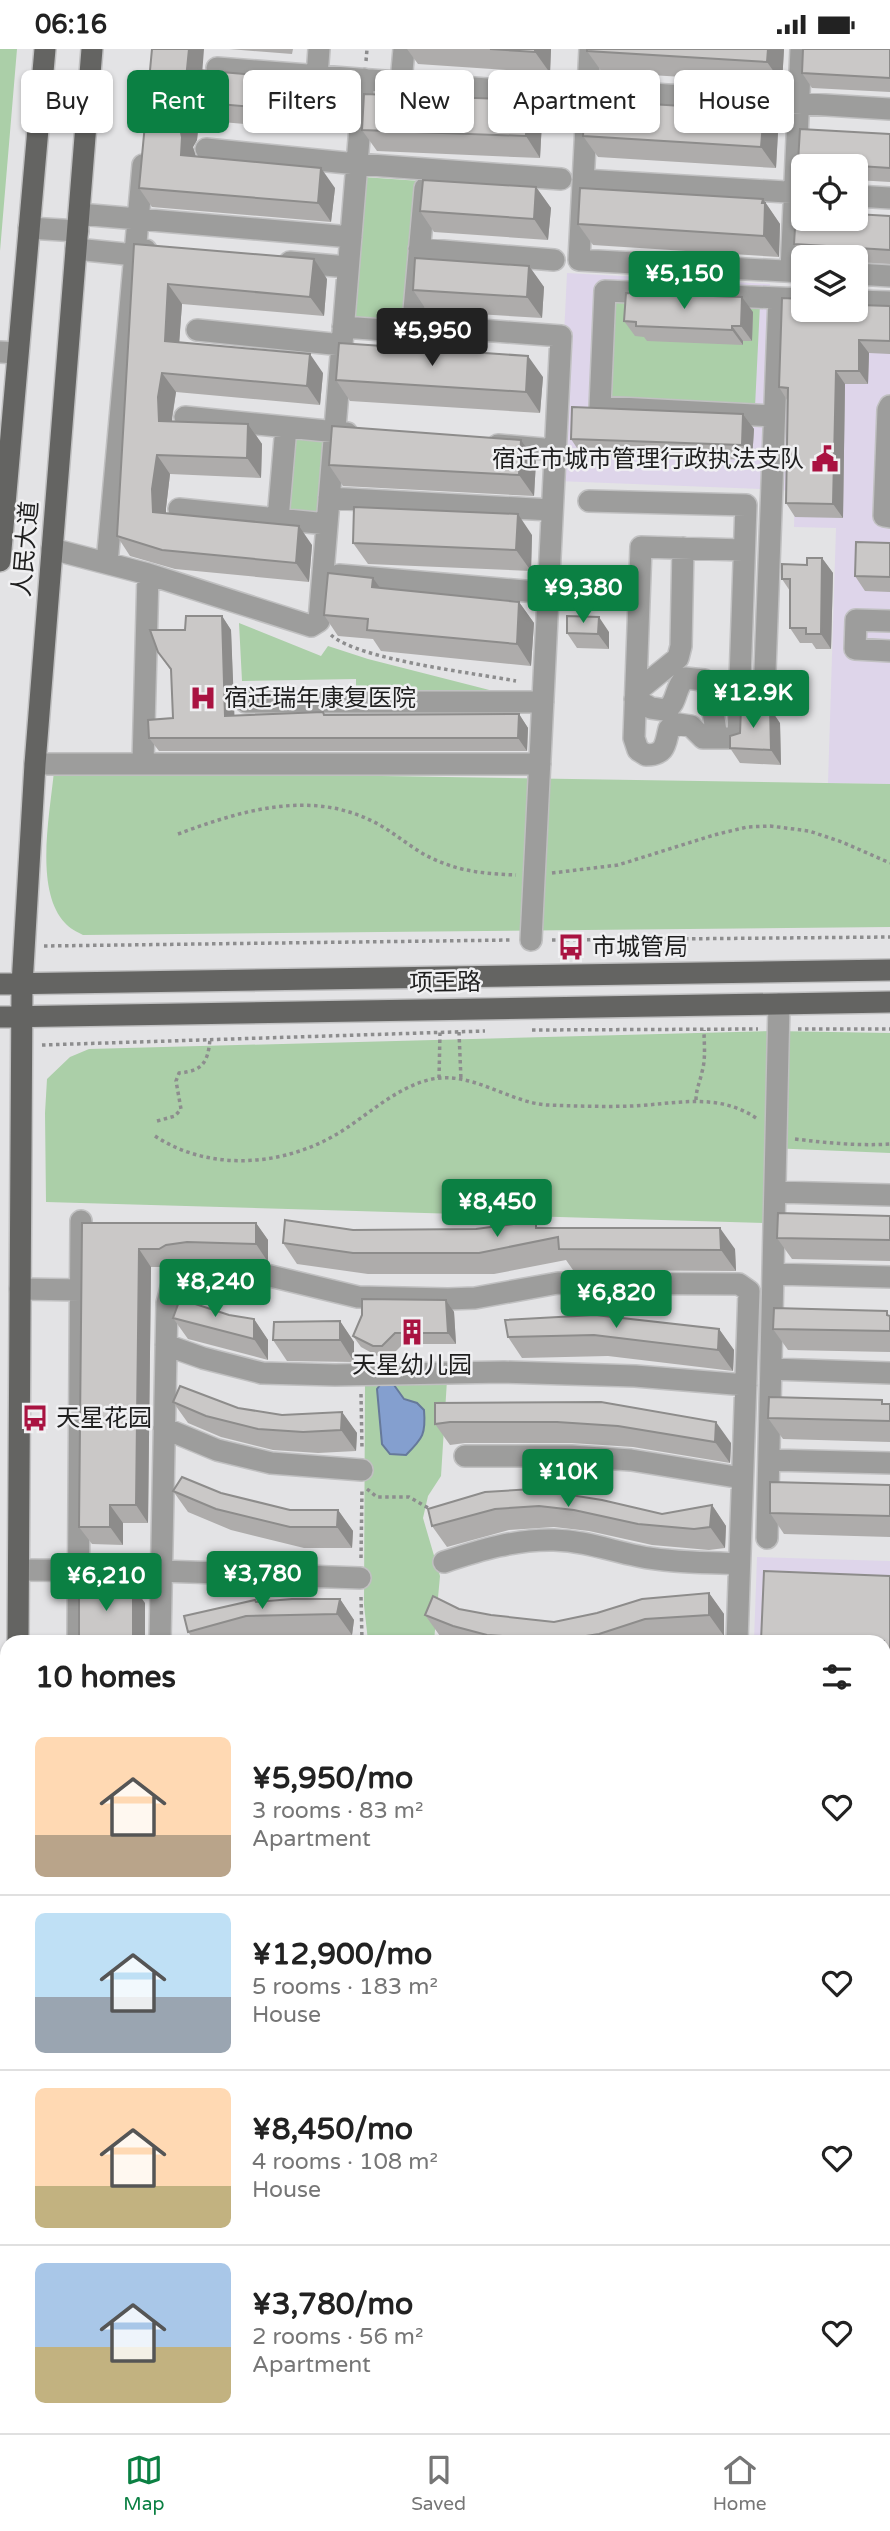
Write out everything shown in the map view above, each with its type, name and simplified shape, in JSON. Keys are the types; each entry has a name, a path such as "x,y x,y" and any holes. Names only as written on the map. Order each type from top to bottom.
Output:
{"main road":[{"name":"人民大道","path":"0,561 9,353 29,228 45,49"},
{"name":"人民大道","path":"18,1635 21,1045 11,1017 22,985 35,764 92,49"},
{"name":"项王路","path":"0,984 890,970"},
{"name":"项王路","path":"11,1017 890,1002"}],"street":[{"path":"317,70 319,49"},
{"path":"402,70 404,49"},
{"path":"589,70 590,49"},
{"path":"799,154 801,49"},
{"path":"216,68 243,70"},
{"path":"361,79 375,80"},
{"path":"52,549 148,574 311,626 319,621 364,79"},
{"path":"660,95 890,110"},
{"path":"586,133 579,260 791,271"},
{"path":"107,563 145,141"},
{"path":"206,149 357,164 561,179"},
{"path":"412,332 427,169"},
{"path":"583,180 791,193"},
{"path":"868,197 890,198"},
{"path":"29,228 78,231 138,219 351,237"},
{"path":"78,231 135,255 145,250 172,252"},
{"path":"419,249 554,260"},
{"path":"267,260 348,267"},
{"path":"868,275 890,276"},
{"path":"774,416 600,407 605,291 791,298"},
{"path":"764,697 779,298"},
{"path":"868,301 890,302"},
{"path":"197,330 343,336 412,332 428,326 561,336 531,940"},
{"path":"890,406 884,516 890,517"},
{"path":"185,417 362,434"},
{"path":"278,519 286,427"},
{"path":"472,443 555,450"},
{"path":"329,498 552,510"},
{"path":"589,501 770,507"},
{"path":"743,550 641,547 634,738 641,753 660,753 664,749 669,729 678,724 691,726 703,738 738,738 746,505"},
{"path":"179,509 327,524"},
{"path":"636,696 678,658 680,652 683,548"},
{"path":"323,573 548,593"},
{"path":"143,763 148,574"},
{"path":"890,621 856,620 855,649 890,651"},
{"path":"636,696 651,708 665,710 674,703 677,688 685,678 704,680 710,692 717,738"},
{"path":"246,702 543,694"},
{"path":"35,764 540,764"},
{"path":"767,1538 779,1004"},
{"path":"775,1192 890,1195"},
{"path":"78,1635 81,1221"},
{"path":"160,1635 167,1303 172,1284 181,1276 199,1273 262,1274 358,1297 449,1299 475,1298 558,1283 739,1284 749,1291 737,1635"},
{"path":"773,1274 890,1277"},
{"path":"20,1289 81,1290"},
{"path":"166,1345 203,1359 262,1374 517,1372 635,1376 746,1385"},
{"path":"771,1369 890,1373"},
{"path":"164,1428 217,1450 271,1462 362,1470"},
{"path":"466,1456 571,1455 631,1460 742,1478"},
{"path":"769,1460 890,1463"},
{"path":"444,1562 496,1545 552,1540 591,1543 667,1561 740,1564"},
{"path":"19,1570 160,1571 360,1578"}],"path":[{"path":"319,621 338,641 378,656 543,694"},
{"path":"24,946 890,937"},
{"path":"520,1030 890,1029"},
{"path":"696,1100 696,1087 704,1060 704,1030"},
{"path":"21,1045 495,1031"},
{"path":"439,1078 440,1032"},
{"path":"459,1032 461,1080"},
{"path":"157,1121 175,1116 181,1109 176,1081 179,1073 189,1072 209,1059 210,1039"},
{"path":"155,1136 173,1147 221,1160 274,1158 297,1154 342,1131 402,1090 439,1078 461,1080 543,1104 631,1106 696,1100 733,1106 763,1123 776,1136 828,1144 890,1144"},
{"path":"361,1374 362,1635"},
{"path":"362,1470 367,1490 377,1497 409,1497 430,1509 434,1522"}],"shaded area":[{"path":"567,273 770,284 761,489 557,481"},
{"path":"785,306 791,307 791,322 868,322 868,309 890,309 890,784 828,783 836,528 794,527 795,491 779,490"},
{"path":"757,1557 890,1561 890,1635 754,1635"}],"green space":[{"path":"0,49 17,49 0,251"},
{"path":"363,177 420,181 408,328 351,323"},
{"path":"613,297 760,304 755,407 609,401"},
{"path":"292,434 329,437 320,520 283,516"},
{"path":"239,623 321,656 328,646 509,695 356,695 356,679 242,681"},
{"path":"54,771 890,784 890,927 83,935 65,923 55,909 50,891 46,851"},
{"path":"774,1031 890,1033 890,1153 769,1148 767,1223 46,1202 47,1079 70,1057 89,1049"},
{"path":"447,1380 441,1476 428,1496 423,1518 440,1576 435,1635 367,1635 364,1605 365,1381"}],"water":[{"path":"383,1381 394,1385 404,1399 417,1403 424,1410 422,1435 406,1455 390,1454 382,1444 377,1389"}],"building":[{"path":"152,49 189,49 187,69 198,70 150,70"},
{"path":"490,49 535,49 535,52"},
{"path":"587,49 768,49 767,62"},
{"path":"803,49 890,49 890,78 802,73"},
{"path":"229,73 243,74 243,106 229,105"},
{"path":"364,94 375,94 375,130 362,130"},
{"path":"474,98 488,99 488,133 526,133 526,136 444,133 474,133"},
{"path":"660,105 674,105 674,133 762,133 761,147 583,136 583,133 660,133"},
{"path":"800,129 890,134 890,168 868,167 868,154 798,154"},
{"path":"144,133 181,133 181,155 321,168 318,203 139,188"},
{"path":"423,180 536,187 534,219 420,211"},
{"path":"580,188 763,199 764,236 578,224"},
{"path":"868,215 890,216 890,250 868,249 868,245 794,244 795,231 868,231"},
{"path":"134,244 314,259 310,297 168,284 165,341 310,354 307,386 162,373 158,397 159,421 248,424 247,458 157,455 152,489 153,512 299,526 296,563 162,550 117,536"},
{"path":"415,258 529,266 527,297 413,290"},
{"path":"626,293 742,297 741,326 732,326 732,330 636,326 636,322 624,321"},
{"path":"782,298 791,298 791,322 868,322 868,305 890,306 890,341 859,340 859,371 836,371 833,504 786,503 788,388 779,387"},
{"path":"339,343 528,356 526,392 336,380"},
{"path":"572,407 743,414 742,445 571,439"},
{"path":"332,426 521,440 519,475 329,465"},
{"path":"354,507 518,514 516,550 353,543"},
{"path":"856,542 890,543 890,577 855,576"},
{"path":"807,558 822,558 821,634 806,634 806,628 790,628 790,579 782,579 782,564 807,565"},
{"path":"328,573 373,578 372,587 519,602 517,644 367,630 368,619 324,615"},
{"path":"186,616 222,616 225,716 323,712 324,715 519,714 518,738 149,738 148,720 173,718 171,669 158,652 150,630 185,630"},
{"path":"567,616 599,617 598,634 567,633"},
{"path":"741,708 770,708 771,750 730,748 730,736 740,733"},
{"path":"778,1213 890,1216 890,1240 777,1238"},
{"path":"285,1220 353,1230 476,1229 536,1221 536,1228 720,1228 721,1250 559,1249 558,1237 479,1253 353,1253 283,1243"},
{"path":"82,1223 256,1223 256,1244 187,1242 166,1245 159,1249 139,1249 136,1505 110,1505 110,1527 79,1527"},
{"path":"180,1299 229,1315 254,1319 254,1339 173,1318"},
{"name":"天星幼儿园","path":"362,1299 446,1300 448,1333 395,1333 382,1346 373,1346 353,1336 362,1315"},
{"path":"774,1308 887,1311 890,1316 890,1331 773,1329"},
{"path":"595,1315 719,1329 718,1350 594,1335 508,1337 505,1320"},
{"path":"340,1321 340,1340 273,1340 274,1322"},
{"path":"180,1386 238,1408 282,1415 342,1412 341,1430 303,1432 258,1429 206,1416 173,1402"},
{"path":"769,1397 882,1400 882,1404 890,1404 890,1421 768,1418"},
{"path":"601,1402 716,1422 715,1442 618,1426 557,1422 435,1424 435,1403"},
{"path":"182,1477 221,1493 290,1510 338,1510 337,1527 290,1527 216,1509 173,1491"},
{"path":"770,1482 890,1485 890,1516 770,1513"},
{"path":"533,1489 602,1500 662,1514 712,1505 710,1527 694,1529 638,1524 574,1510 539,1506 495,1509 432,1526 428,1509 485,1492"},
{"path":"764,1571 890,1576 890,1635 761,1635"},
{"path":"79,1585 133,1586 133,1635 79,1635"},
{"path":"709,1593 709,1615 645,1619 592,1635 487,1635 425,1615 433,1596 459,1609 554,1622 597,1613 642,1599"},
{"path":"340,1599 337,1614 246,1616 188,1632 184,1616 255,1600"}],"place":[{"name":"宿迁市城市管理行政执法支队","path":"825,459"},
{"name":"宿迁瑞年康复医院","path":"203,698"},
{"name":"市城管局","path":"571,947"},
{"name":"天星幼儿园","path":"412,1332"},
{"name":"天星花园","path":"35,1418"}]}
